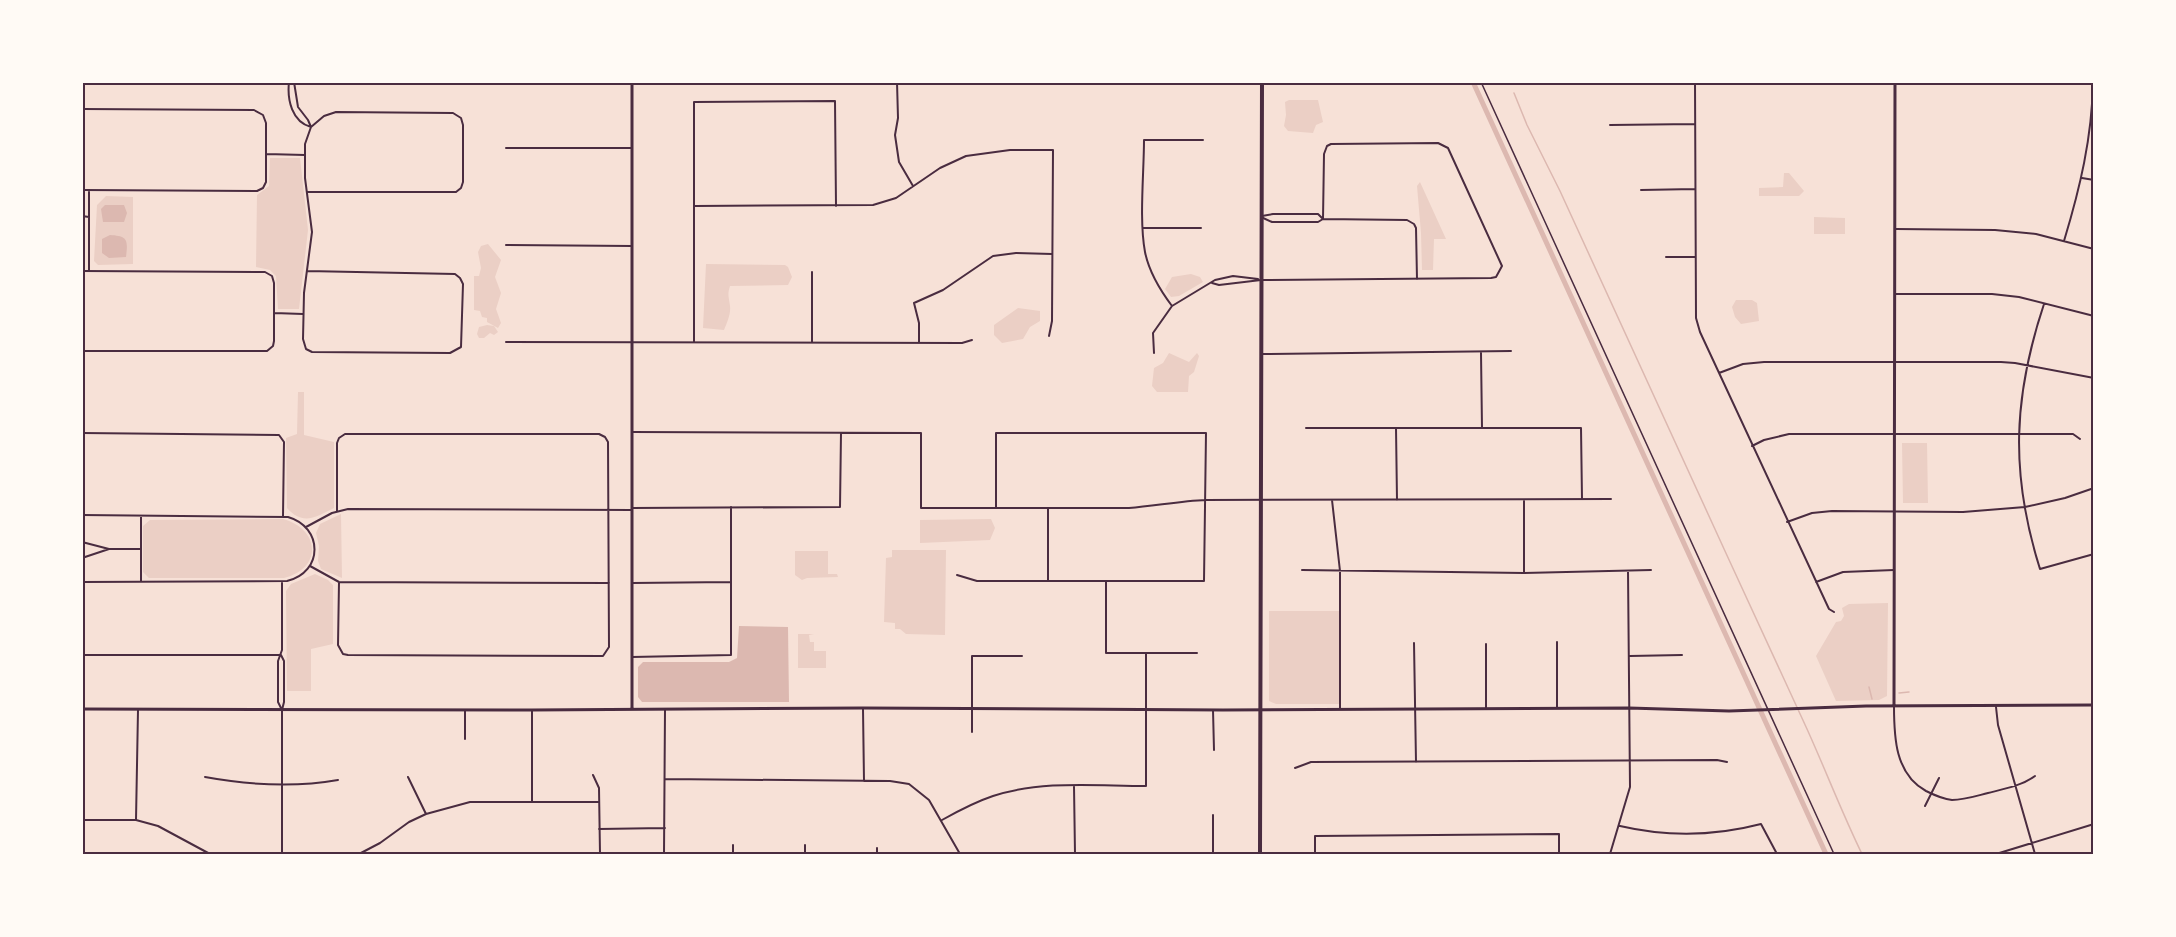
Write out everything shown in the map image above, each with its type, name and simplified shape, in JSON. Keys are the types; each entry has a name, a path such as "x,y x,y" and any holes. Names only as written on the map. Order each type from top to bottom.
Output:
{"main road":[{"path":"1260,854 1262,82"}],"street":[{"path":"290,82 290,103 294,114 303,125 311,127"},
{"path":"294,82 295,97 311,127"},
{"path":"632,82 632,709"},
{"path":"897,82 898,118 895,135 899,162 913,186"},
{"path":"1695,82 1696,318 1700,332 1787,522 1829,609 1834,612"},
{"path":"1895,82 1894,736 1899,758 1913,781 1931,794 1945,799 1964,799 2015,786 2035,776"},
{"path":"2064,241 2082,178 2093,122 2093,82"},
{"path":"694,342 694,102 835,101 836,206"},
{"path":"82,109 254,110 263,115 267,123 266,182 263,188 254,191 82,190"},
{"path":"294,114 300,110"},
{"path":"307,271 451,273 460,278 463,284 463,341 460,349 450,353 312,352 306,349 303,342 303,314 307,271 312,232 308,192 305,155 306,136 311,127 324,116 336,112 453,113 461,118 463,182 459,190 450,193 308,192"},
{"path":"1610,125 1695,124"},
{"path":"1172,306 1160,290 1145,253 1144,140 1203,140"},
{"path":"1212,283 1219,285 1261,280 1491,278 1496,277 1502,266 1448,148 1442,144 1331,144 1324,150 1323,219"},
{"path":"506,148 632,148"},
{"path":"695,206 873,205 896,198 940,168 966,156 1010,150 1053,150 1052,321 1049,336"},
{"path":"266,154 305,155"},
{"path":"2082,178 2094,180"},
{"path":"1641,190 1695,189"},
{"path":"89,271 90,190"},
{"path":"1261,217 1273,214 1318,214 1323,219"},
{"path":"1305,214 1306,222"},
{"path":"82,216 89,217"},
{"path":"1261,217 1272,222 1318,222 1323,219 1402,219 1411,222 1416,228 1416,279"},
{"path":"1143,228 1201,228"},
{"path":"1896,229 1995,230 2036,234 2094,249"},
{"path":"82,235 89,236"},
{"path":"506,246 632,246"},
{"path":"919,343 919,324 914,303 943,290 993,256 1016,253 1052,254"},
{"path":"1666,257 1695,257"},
{"path":"82,271 262,271 272,276 274,283 274,341 271,348 263,352 82,351"},
{"path":"812,272 812,342"},
{"path":"1154,353 1153,333 1172,306 1192,292 1215,280 1227,277 1246,276 1261,280"},
{"path":"1227,277 1229,282"},
{"path":"1895,294 1992,294 2019,297 2094,316"},
{"path":"2044,304 2026,365 2020,404 2020,478 2025,507 2040,569 2094,554"},
{"path":"274,313 303,314"},
{"path":"506,342 962,343 972,340"},
{"path":"1261,354 1511,351"},
{"path":"1481,352 1482,428"},
{"path":"1719,373 1743,364 1764,362 2001,362 2094,378"},
{"path":"1306,428 1581,428 1582,499"},
{"path":"1396,428 1397,500"},
{"path":"632,432 921,433 921,508 1129,508 1206,500 1611,498"},
{"path":"306,527 337,511 352,509 608,510 840,507 841,432"},
{"path":"82,433 279,435 284,442 283,516"},
{"path":"957,575 977,581 1204,581 1206,433 996,433 996,508"},
{"path":"337,511 337,443 341,436 348,434 599,434 606,438 609,444 609,647 603,656 343,654 338,650 337,638 339,582"},
{"path":"1752,446 1764,440 1789,434 2073,434 2080,439"},
{"path":"1787,522 1812,513 1963,512 2025,507 2065,498 2094,488"},
{"path":"1332,500 1340,571 1340,709"},
{"path":"1524,500 1524,573"},
{"path":"632,657 731,656 731,507"},
{"path":"1048,508 1048,581"},
{"path":"82,516 283,516 297,520 306,527 312,536 315,550 310,566 296,578 282,581 82,582"},
{"path":"141,516 141,581"},
{"path":"82,542 109,549 141,549"},
{"path":"82,558 109,549"},
{"path":"310,566 339,582 609,583"},
{"path":"1302,570 1524,573 1651,570"},
{"path":"1816,582 1843,572 1894,570"},
{"path":"1610,855 1630,787 1628,571"},
{"path":"282,581 281,655 278,661 278,702 282,710"},
{"path":"1106,581 1106,653 1197,653"},
{"path":"632,582 731,582"},
{"path":"1557,642 1557,708"},
{"path":"1414,643 1416,762"},
{"path":"1486,644 1486,708"},
{"path":"942,820 981,800 1004,792 1049,786 1146,786 1146,653"},
{"path":"82,655 281,655"},
{"path":"281,655 284,661 282,855"},
{"path":"1630,656 1682,655"},
{"path":"972,732 972,656 1022,656"},
{"path":"278,679 284,679"},
{"path":"1996,705 1998,725 2035,855"},
{"path":"82,709 1629,708 1754,710 1809,707 2094,705"},
{"path":"863,708 864,781"},
{"path":"664,855 665,709"},
{"path":"136,820 138,710"},
{"path":"465,710 465,739"},
{"path":"532,710 532,802"},
{"path":"1214,710 1214,750"},
{"path":"1295,768 1311,762 1717,760 1727,762"},
{"path":"593,775 599,788 600,855"},
{"path":"205,777 243,784 282,785 338,780"},
{"path":"408,777 426,814"},
{"path":"1925,806 1939,778"},
{"path":"665,779 890,781 909,784 929,800 942,820 960,853 955,855"},
{"path":"1074,786 1075,855"},
{"path":"359,855 426,814 470,802 599,802"},
{"path":"1213,815 1213,854"},
{"path":"82,820 136,820 158,825 210,855"},
{"path":"1619,826 1655,833 1726,833 1761,824 1777,855"},
{"path":"1996,855 2094,824"},
{"path":"599,829 665,828"},
{"path":"1315,855 1315,836 1558,834 1559,855"},
{"path":"733,845 733,855"},
{"path":"805,846 805,855"},
{"path":"877,848 877,855"},
{"path":"1160,855 1260,854"},
{"path":"1046,855 1056,855"}],"lane":[{"path":"1481,82 1834,855"}],"shaded area":[{"path":"1318,100 1323,122 1316,125 1313,133 1288,131 1284,126 1285,102"},
{"path":"270,158 300,158 308,230 299,309 278,309 276,276 270,270 256,267 257,195 269,186"},
{"path":"1784,173 1789,173 1804,191 1799,196 1759,196 1759,188 1783,187"},
{"path":"1420,182 1446,239 1434,239 1433,270 1422,270 1417,186"},
{"path":"106,196 133,197 133,264 98,265 94,261 97,205"},
{"path":"105,205 124,205 127,213 124,222 103,222 101,209"},
{"path":"1814,217 1845,218 1845,234 1814,234"},
{"path":"110,235 124,238 127,243 126,257 109,258 102,253 102,239"},
{"path":"488,244 501,260 495,277 501,293 496,309 501,323 498,328 487,322 487,318 482,317 480,311 474,310 474,276 479,276 481,268 478,252 481,246"},
{"path":"706,264 785,265 792,277 788,285 730,286 728,294 730,312 724,330 703,328"},
{"path":"1191,274 1200,277 1203,282 1179,296 1171,297 1165,289 1172,277"},
{"path":"1736,300 1752,300 1757,303 1759,321 1741,324 1735,317 1732,307"},
{"path":"1018,308 1040,311 1040,321 1030,327 1023,339 1002,343 994,335 994,325"},
{"path":"494,326 498,332 479,338 477,334 479,327"},
{"path":"1169,353 1189,362 1197,353 1199,356 1194,372 1189,376 1188,392 1157,392 1152,386 1154,368 1163,363"},
{"path":"298,392 304,392 304,435 334,442 334,508 310,518 299,517 287,508 286,438 297,434"},
{"path":"1902,443 1927,443 1928,503 1903,503"},
{"path":"341,514 342,578 321,569 318,561 319,546 316,533 320,524"},
{"path":"283,519 304,531 310,539 312,548 311,558 306,566 297,573 284,578 149,578 143,572 143,526 150,520"},
{"path":"991,519 995,528 990,540 920,543 920,520"},
{"path":"892,550 946,550 945,635 906,634 900,629 895,629 895,623 884,622 886,558 892,557"},
{"path":"795,551 828,551 828,574 837,574 838,577 802,580 795,575"},
{"path":"315,574 333,585 333,644 311,649 311,691 287,691 286,591 291,584"},
{"path":"1888,603 1887,696 1879,700 1836,701 1816,656 1836,622 1841,621 1844,616 1842,608 1849,604"},
{"path":"1269,611 1339,611 1339,704 1276,704 1269,701"},
{"path":"739,626 788,627 789,702 642,702 638,697 638,667 643,662 729,662 737,658"},
{"path":"798,634 814,634 809,635 810,642 814,642 814,651 826,651 826,668 798,668"}],"waterway":[{"path":"1473,82 1826,854"},
{"path":"1514,93 1807,729 1862,854"},
{"path":"1869,687 1872,699"},
{"path":"1899,693 1909,692"}]}
